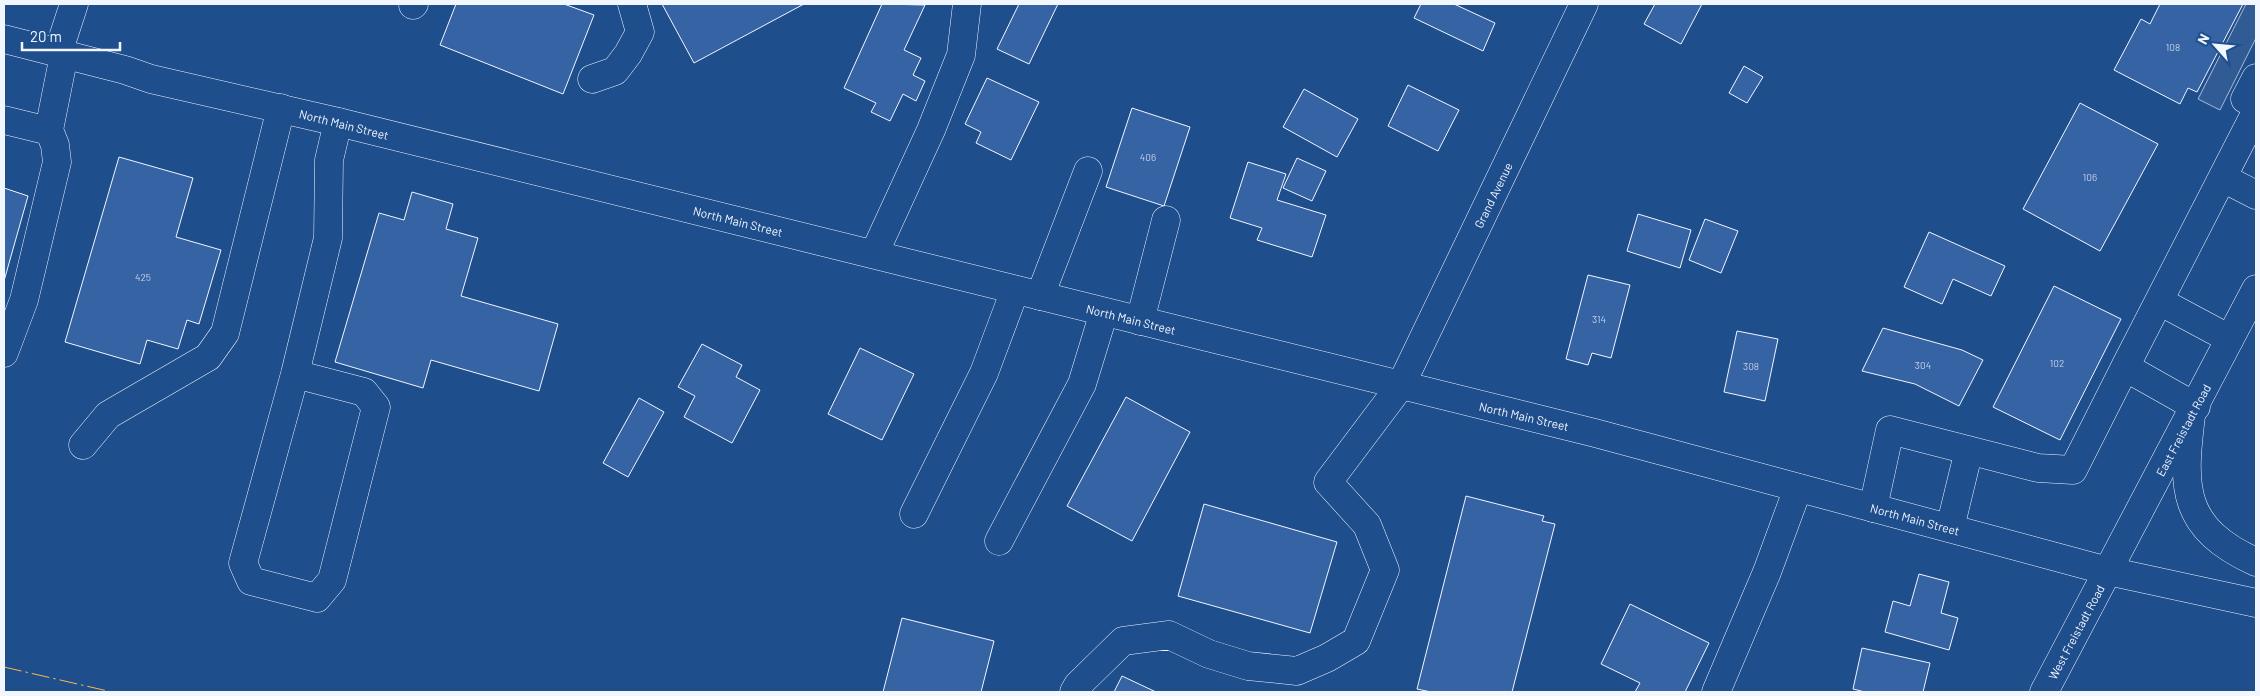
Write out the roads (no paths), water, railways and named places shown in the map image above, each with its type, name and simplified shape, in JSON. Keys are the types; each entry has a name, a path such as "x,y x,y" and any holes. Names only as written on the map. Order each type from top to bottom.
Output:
{"main road":[{"path":"4,353 24,300 57,162 55,145 50,131 61,54 74,4"},
{"path":"592,79 615,71 628,54 640,32 632,4"},
{"path":"874,254 931,130 961,54 967,4"},
{"name":"Grand Avenue","path":"1074,692 1078,685 1123,641 1169,635 1209,654 1248,666 1297,671 1327,658 1356,640 1385,570 1367,525 1328,482 1401,386 1584,4"},
{"name":"North Main Street","path":"4,40 151,79 281,108 1609,436 2108,571 2256,603"},
{"path":"2256,78 2245,99 2256,105"},
{"path":"83,445 108,415 208,356 225,333 281,108"},
{"path":"1873,508 1890,430 2038,468 2073,470 2256,112"},
{"path":"4,120 50,131"},
{"path":"295,374 364,392 376,406 332,580 317,598 251,582 243,563 295,374 328,238 328,160 338,122"},
{"path":"914,514 984,372 1027,293 1088,171"},
{"path":"2223,178 2256,195"},
{"path":"1140,321 1166,220"},
{"name":"East Freistadt Road","path":"2108,571 2194,412 2256,289"},
{"path":"2159,301 2230,339"},
{"path":"999,542 1082,384 1104,312"},
{"path":"2125,368 2194,412 2186,469 2187,491 2195,511 2212,535 2243,556 2256,562"},
{"path":"1950,528 1969,450"},
{"path":"1716,692 1767,572 1798,488"},
{"name":"West Freistadt Road","path":"2044,692 2108,571"}]}
